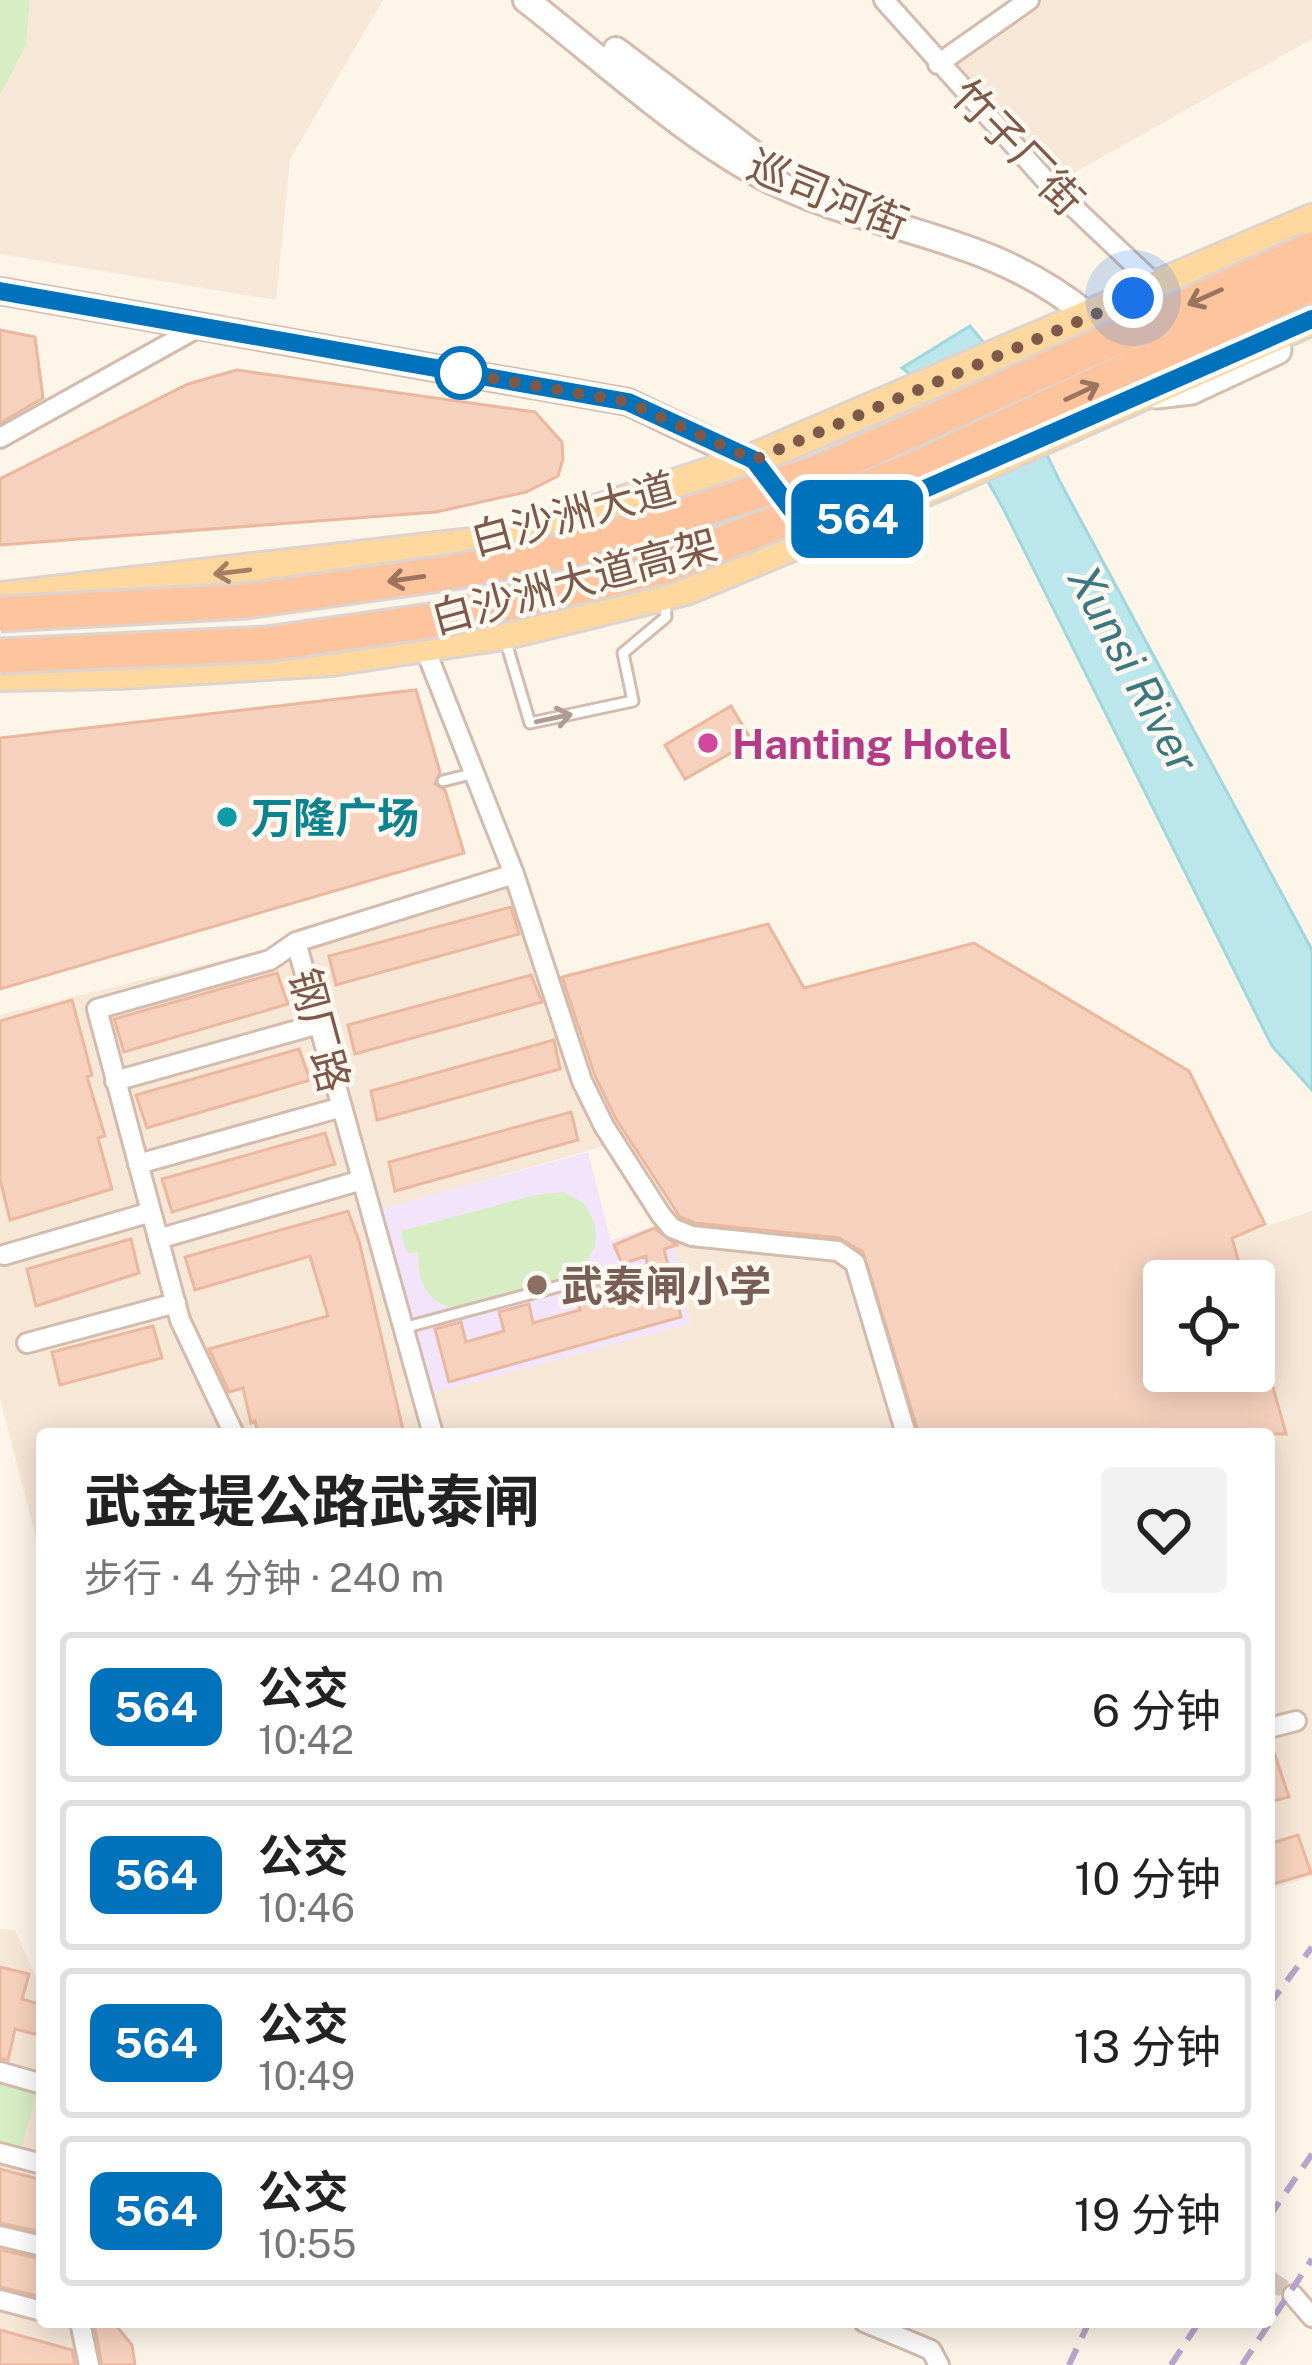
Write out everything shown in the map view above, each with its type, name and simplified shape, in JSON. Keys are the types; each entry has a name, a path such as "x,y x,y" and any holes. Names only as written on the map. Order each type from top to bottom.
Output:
{"highway":[{"name":"白沙洲大道高架","path":"0,614 247,601 447,573 584,547 822,471 1312,249"},
{"name":"白沙洲大道高架","path":"0,656 267,644 437,620 662,568 908,472 1312,284"}],"main road":[{"name":"白沙洲大道","path":"0,598 508,540 754,460 1312,220"},
{"path":"0,675 119,674 331,660 503,634 686,590 1312,320"},
{"path":"1146,394 1190,390 1312,334"}],"street":[{"name":"巡司河街","path":"526,0 706,140 774,182 999,259 1098,312"},
{"name":"巡司河街","path":"551,0 783,175 821,192 1000,246 1098,312"},
{"name":"竹子厂街","path":"884,0 1048,183 1159,288"},
{"path":"938,64 1029,0"},
{"path":"0,291 628,402 754,460 813,538"},
{"path":"0,438 199,327"},
{"path":"424,646 514,874 582,1081 604,1126 672,1228 692,1236 838,1251 855,1263 904,1428"},
{"name":"钢厂路","path":"431,1428 296,942 514,874"},
{"path":"231,1428 180,1321 97,1009 270,961 296,942"},
{"path":"115,1081 319,1024"},
{"path":"138,1164 342,1107"},
{"path":"158,1239 362,1180"},
{"path":"4,1255 151,1212"},
{"path":"27,1343 176,1303"},
{"path":"1275,1726 1296,1720"},
{"path":"0,2072 36,2082"},
{"path":"0,2153 36,2162"},
{"path":"0,2236 36,2245"},
{"path":"1293,2294 1312,2317"},
{"path":"0,2300 36,2310"},
{"path":"81,2328 89,2365"},
{"path":"878,2328 931,2350 939,2365"}],"lane":[{"path":"503,634 530,723 633,701 623,652 666,617 665,594"},
{"path":"443,781 475,773"},
{"path":"404,1328 608,1274"}],"shaded area":[{"path":"30,0 383,0 290,159 276,300 0,254 0,96 26,45"},
{"path":"1029,0 1312,0 1312,39 1063,179 1048,183 938,64"},
{"path":"514,874 615,1143 372,1213 690,1324 672,1228 838,1251 855,1263 904,1428 36,1428 36,1538 0,1398 0,1015 296,942"},
{"name":"武泰闸小学","path":"588,1152 611,1240 657,1226 672,1228 690,1324 422,1396 371,1212"},
{"path":"1312,1211 1312,1877 1275,1887 1275,1437 1286,1433 1274,1392 1275,1260 1238,1260 1232,1238"},
{"path":"0,1929 15,1930 36,1977 36,2328 118,2328 132,2345 135,2365 0,2365"}],"green space":[{"path":"0,0 30,0 26,45 0,96"},
{"path":"563,1192 584,1203 595,1229 593,1250 581,1266 536,1289 464,1308 442,1304 428,1292 418,1252 407,1253 401,1231 535,1195"},
{"path":"0,2072 36,2082 36,2094 19,2158 0,2153"}],"water":[{"name":"Xunsi River","path":"970,326 1005,368 1059,480 1312,950 1312,1090 1272,1046 1003,508 940,398 902,368"}],"building":[{"path":"0,330 35,337 43,398 0,423"},
{"path":"237,370 535,412 562,442 558,476 526,492 436,512 0,545 0,479 188,384"},
{"name":"万隆广场","path":"416,690 440,772 435,784 445,790 464,853 0,989 0,738"},
{"name":"Hanting Hotel","path":"731,706 752,741 685,779 665,745"},
{"path":"511,907 519,934 336,985 329,956"},
{"path":"768,924 804,988 974,943 1189,1071 1265,1224 1232,1238 1238,1260 1143,1260 1143,1392 1274,1392 1286,1434 1275,1434 1275,1428 917,1428 863,1252 839,1238 695,1223 680,1217 616,1119 595,1076 562,977"},
{"path":"277,973 288,1004 124,1052 114,1019"},
{"path":"531,975 542,1002 355,1054 348,1025"},
{"path":"72,1000 105,1136 98,1138 112,1189 10,1220 0,1179 0,1021"},
{"path":"554,1040 560,1069 377,1120 371,1091"},
{"path":"299,1049 310,1080 147,1128 136,1095"},
{"path":"571,1112 578,1140 395,1191 389,1162"},
{"path":"325,1133 335,1164 172,1212 162,1179"},
{"path":"348,1211 403,1428 257,1428 255,1421 251,1423 243,1388 229,1392 209,1349 328,1316 310,1256 195,1290 185,1257"},
{"path":"654,1228 677,1245 664,1249 681,1317 449,1382 435,1329 461,1322 466,1342 504,1331 499,1312 529,1304 533,1323 580,1310 575,1291 601,1284 608,1307 651,1294 646,1256 622,1264 614,1245"},
{"path":"131,1239 139,1273 36,1306 27,1269"},
{"path":"153,1326 162,1358 60,1385 52,1352"},
{"path":"1275,1755 1289,1797 1275,1800"},
{"path":"1298,1835 1311,1873 1275,1883 1275,1842"},
{"path":"0,1967 29,1974 22,1999 36,2003 36,2034 15,2029 8,2060 0,2059"},
{"path":"0,2169 36,2178 36,2231 0,2223"},
{"path":"0,2250 36,2258 36,2296 0,2287"},
{"path":"95,2328 118,2328 132,2345 135,2365 102,2365"},
{"path":"0,2330 72,2350 75,2365 0,2365"}],"tunnel":[{"path":"1275,2283 1293,2295"}],"railway":[{"path":"1275,1997 1312,1947"},
{"path":"1275,2208 1312,2154"},
{"path":"1275,2315 1312,2259"},
{"path":"1069,2365 1086,2328"},
{"path":"1171,2365 1195,2328"},
{"path":"1242,2365 1266,2328"}],"bus line":[{"name":"564","path":"0,291 628,402 754,460 813,538 1312,319"}],"place":[{"name":"Hanting Hotel","path":"708,743"},
{"name":"万隆广场","path":"227,817"},
{"name":"武泰闸小学","path":"537,1285"}],"route":[{"path":"461,373 456,372 628,402 754,460 1133,298"}]}
